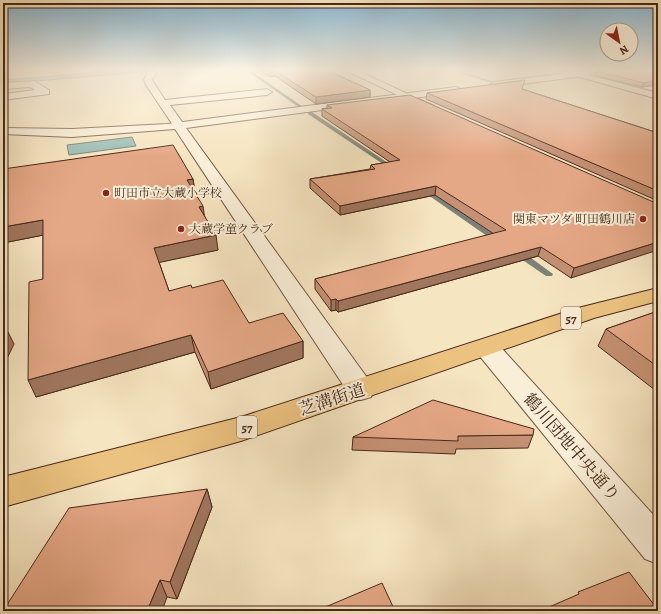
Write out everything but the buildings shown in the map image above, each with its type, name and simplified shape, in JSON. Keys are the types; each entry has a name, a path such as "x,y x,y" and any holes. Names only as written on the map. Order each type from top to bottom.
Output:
{"main road":[{"name":"芝溝街道","path":"3,492 226,433 361,390 586,313 658,294"}],"street":[{"path":"160,99 361,390"},
{"path":"163,103 204,99"},
{"path":"3,131 72,133 179,126 388,99"},
{"path":"414,99 440,111"},
{"name":"鶴川団地中央通り","path":"486,348 658,546"}],"water":[{"path":"132,137 136,146 69,155 67,145"}],"waterway":[{"path":"289,99 301,107"},
{"path":"310,113 394,169"},
{"path":"423,189 500,241"},
{"path":"517,252 549,274"}],"place":[{"name":"町田市立大蔵小学校","path":"106,193"},
{"name":"関東マツダ 町田鶴川店","path":"643,219"},
{"name":"大蔵学童クラブ","path":"181,229"}]}
